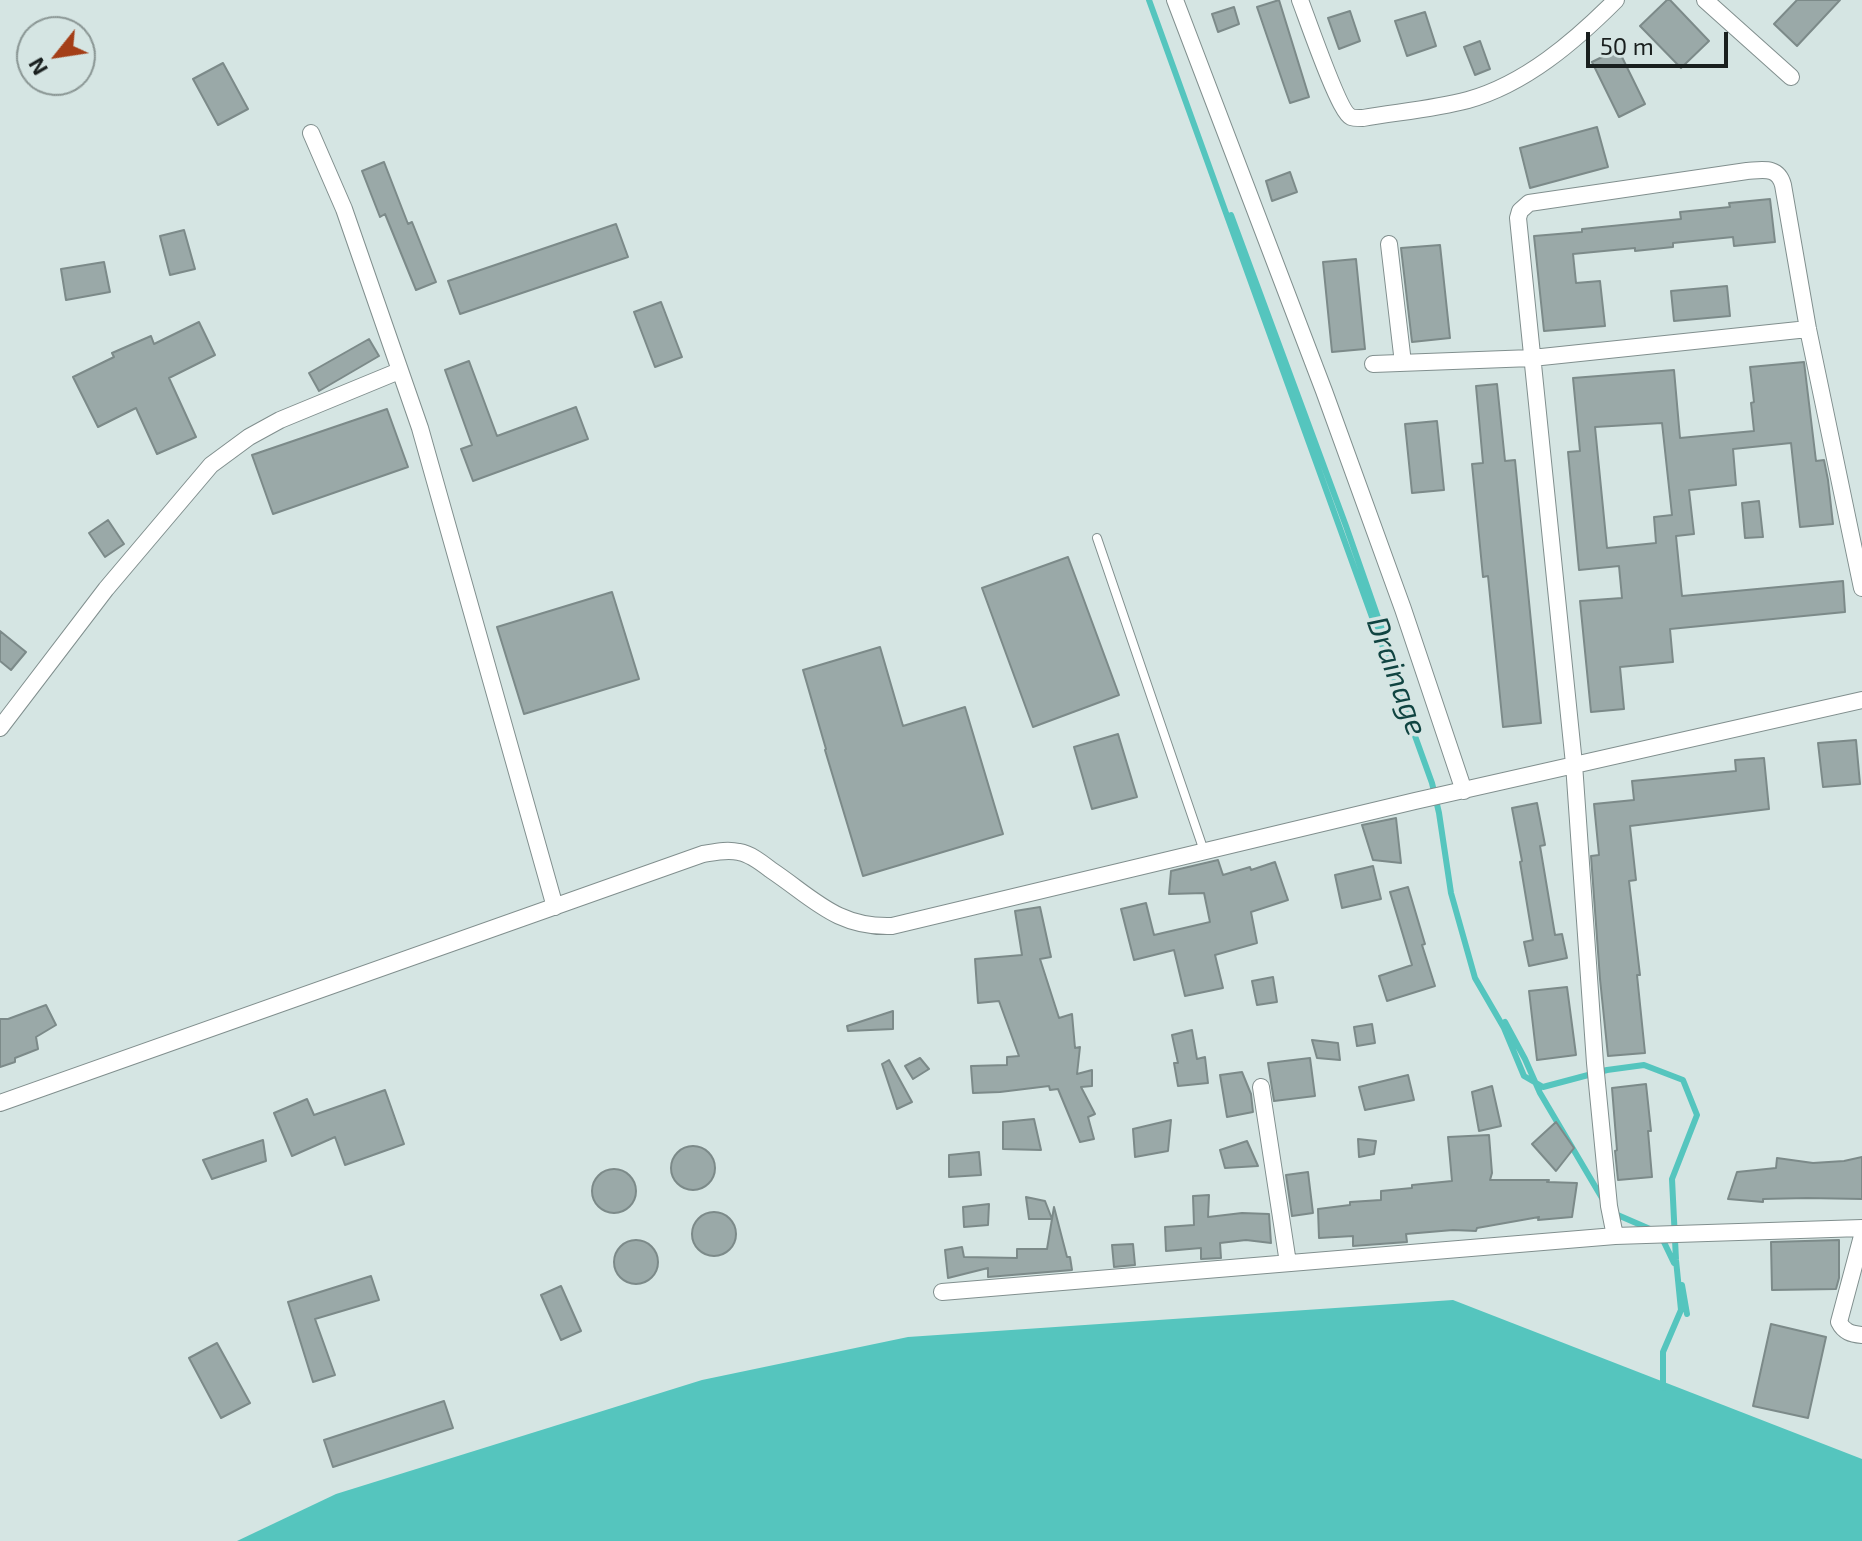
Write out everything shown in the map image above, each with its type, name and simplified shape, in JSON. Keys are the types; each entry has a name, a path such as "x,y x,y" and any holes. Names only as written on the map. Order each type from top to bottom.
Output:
{"street":[{"path":"1175,0 1324,391 1403,609 1464,791"},
{"path":"1300,0 1336,95 1347,114 1353,118 1469,99 1516,80 1581,35 1616,0"},
{"path":"1705,0 1791,77"},
{"path":"311,133 344,209 420,428 555,907"},
{"path":"1615,1236 1609,1206 1595,1063 1574,764 1518,218 1524,206 1747,171 1769,169 1776,172 1781,178 1808,329 1862,588"},
{"path":"1389,244 1403,363"},
{"path":"1373,364 1532,358 1808,329"},
{"path":"0,728 106,589 211,465 249,437 280,420 399,371"},
{"path":"0,1103 721,850 742,852 756,859 836,916 861,924 892,926 1415,801 1862,700"},
{"path":"1261,1087 1288,1263"},
{"path":"942,1292 1615,1236 1862,1228"},
{"path":"1862,1236 1839,1322 1846,1332 1862,1335"}],"lane":[{"path":"1097,538 1204,851"}],"water":[{"path":"1453,1300 1862,1459 1862,1541 237,1541 336,1494 702,1380 908,1337"}],"building":[{"path":"1279,0 1309,97 1290,103 1257,7"},
{"path":"1667,0 1709,41 1681,68 1640,26"},
{"path":"1797,0 1840,0 1797,46 1774,24"},
{"path":"1234,7 1239,24 1218,32 1212,14"},
{"path":"1350,11 1360,41 1339,49 1328,18"},
{"path":"1425,12 1436,46 1407,56 1395,21"},
{"path":"1480,41 1490,69 1475,75 1464,47"},
{"path":"1618,49 1645,104 1619,117 1592,62"},
{"path":"223,63 248,109 218,125 193,79"},
{"path":"1597,127 1608,167 1530,188 1520,148"},
{"path":"384,162 408,224 412,222 436,282 416,290 385,214 380,217 362,171"},
{"path":"1290,172 1297,192 1272,201 1266,181"},
{"path":"1770,199 1775,242 1734,246 1733,237 1673,243 1673,247 1573,254 1576,283 1600,281 1605,326 1544,331 1534,236 1681,219 1680,212"},
{"path":"616,224 628,257 460,314 448,281"},
{"path":"184,230 195,269 170,275 160,236"},
{"path":"1440,245 1450,338 1412,342 1401,248"},
{"path":"1356,259 1365,349 1332,352 1323,262"},
{"path":"104,262 110,292 66,300 61,269"},
{"path":"1727,286 1730,316 1674,321 1671,291"},
{"path":"661,302 682,357 655,367 634,312"},
{"path":"199,322 215,355 169,378 196,437 157,454 136,408 98,427 73,377 114,357 112,353 151,336 154,344"},
{"path":"369,339 379,356 319,391 309,373"},
{"path":"469,361 497,436 576,407 588,439 473,481 461,449 472,445 445,370"},
{"path":"1804,362 1816,461 1824,460 1833,524 1800,527 1791,443 1733,449 1736,485 1689,490 1694,534 1676,536 1682,596 1843,581 1845,612 1670,629 1673,662 1620,667 1624,709 1591,712 1580,601 1622,598 1619,566 1579,570 1568,452 1580,451 1573,378 1674,370 1680,438 1754,431 1750,367","holes":["1662,423 1672,515 1654,517 1656,543 1607,548 1595,427"]},
{"path":"1497,384 1505,461 1515,460 1541,723 1503,727 1488,576 1483,577 1472,464 1483,463 1476,386"},
{"path":"387,409 408,467 273,514 252,455"},
{"path":"1437,421 1444,490 1412,493 1405,424"},
{"path":"1759,501 1763,537 1745,538 1742,503"},
{"path":"108,520 124,544 105,557 89,533"},
{"path":"1068,557 1119,695 1033,727 982,588"},
{"path":"612,592 639,679 524,714 497,627"},
{"path":"0,631 26,652 11,670 0,661"},
{"path":"880,647 903,726 965,707 1003,834 863,876 803,670"},
{"path":"1118,734 1137,797 1092,809 1074,747"},
{"path":"1856,740 1860,784 1823,787 1818,743"},
{"path":"1764,758 1769,809 1630,826 1636,880 1629,881 1645,1053 1608,1056 1591,856 1599,855 1594,804 1634,800 1632,781 1736,771 1735,760"},
{"path":"1537,803 1545,845 1540,846 1555,935 1562,934 1567,958 1529,966 1524,942 1533,940 1512,808"},
{"path":"1396,818 1401,863 1373,860 1362,825"},
{"path":"1218,860 1223,875 1275,862 1288,900 1251,912 1257,943 1215,955 1223,988 1185,996 1174,950 1134,960 1121,909 1146,903 1154,935 1210,922 1204,893 1169,894 1171,871"},
{"path":"1373,866 1381,899 1342,908 1335,875"},
{"path":"1408,887 1435,986 1387,1001 1379,976 1412,965 1390,892"},
{"path":"1040,907 1051,957 1040,959 1059,1018 1072,1014 1075,1048 1080,1047 1077,1074 1092,1070 1092,1086 1081,1087 1095,1114 1088,1117 1094,1139 1080,1142 1058,1089 1050,1090 1049,1086 973,1093 971,1066 1007,1065 1007,1057 1019,1056 999,1001 978,1003 975,959 1022,955 1015,911"},
{"path":"1273,977 1277,1002 1257,1005 1252,981"},
{"path":"1567,987 1576,1055 1537,1060 1529,991"},
{"path":"46,1005 56,1025 36,1037 38,1049 0,1067 0,1019"},
{"path":"893,1011 893,1029 848,1031 847,1026"},
{"path":"1372,1024 1375,1043 1357,1046 1354,1027"},
{"path":"1192,1030 1197,1059 1205,1057 1208,1083 1178,1086 1174,1063 1178,1063 1172,1035"},
{"path":"1312,1040 1338,1043 1340,1060 1317,1058"},
{"path":"920,1058 929,1069 913,1079 905,1066"},
{"path":"1310,1058 1315,1096 1274,1101 1268,1063"},
{"path":"889,1060 912,1102 897,1109 882,1064"},
{"path":"1242,1072 1251,1094 1253,1112 1227,1117 1220,1075"},
{"path":"1408,1075 1414,1100 1365,1110 1359,1087"},
{"path":"1646,1084 1652,1177 1618,1180 1612,1088"},
{"path":"1492,1086 1501,1126 1479,1131 1472,1092"},
{"path":"385,1090 404,1144 345,1165 335,1137 292,1156 274,1113 307,1099 314,1115"},
{"path":"1034,1119 1041,1150 1003,1149 1003,1122"},
{"path":"1171,1120 1168,1151 1135,1157 1133,1129"},
{"path":"1556,1122 1574,1148 1556,1171 1532,1144"},
{"path":"1489,1135 1490,1180 1577,1183 1572,1217 1538,1220 1539,1217 1477,1228 1476,1231 1406,1234 1407,1242 1353,1246 1353,1236 1319,1238 1318,1209 1350,1205 1350,1202 1381,1200 1381,1191 1452,1181 1448,1137"},
{"path":"1358,1139 1376,1141 1374,1154 1359,1157"},
{"path":"263,1140 266,1161 212,1179 203,1160"},
{"path":"1247,1141 1258,1166 1225,1168 1220,1150"},
{"path":"693,1146 708,1153 715,1168 708,1183 693,1190 678,1183 671,1168 678,1153"},
{"path":"979,1152 981,1175 949,1177 949,1155"},
{"path":"1862,1157 1862,1199 1763,1199 1763,1202 1728,1199 1737,1172 1776,1168 1777,1158 1813,1163"},
{"path":"614,1169 629,1176 636,1191 629,1206 614,1213 599,1206 592,1191 599,1176"},
{"path":"1308,1172 1313,1213 1292,1216 1286,1175"},
{"path":"1209,1195 1208,1217 1269,1214 1271,1243 1246,1240 1220,1243 1221,1258 1201,1259 1201,1248 1166,1251 1165,1227 1194,1225 1193,1196"},
{"path":"1026,1197 1045,1201 1052,1219 1029,1219"},
{"path":"989,1204 988,1225 964,1227 963,1207"},
{"path":"1054,1207 1072,1270 988,1277 988,1268 948,1278 945,1250 962,1247 964,1257 1017,1258 1017,1249 1047,1249"},
{"path":"714,1212 729,1219 736,1234 729,1249 714,1256 699,1249 692,1234 699,1219"},
{"path":"636,1240 651,1247 658,1262 651,1277 636,1284 621,1277 614,1262 621,1247"},
{"path":"1839,1240 1836,1289 1772,1290 1771,1242"},
{"path":"1133,1244 1135,1265 1114,1267 1112,1245"},
{"path":"371,1276 379,1300 315,1319 335,1375 313,1382 288,1302"},
{"path":"561,1286 581,1331 561,1340 541,1295"},
{"path":"1771,1324 1826,1337 1808,1418 1753,1406"},
{"path":"217,1343 250,1403 221,1418 189,1358"},
{"path":"444,1401 453,1428 333,1467 324,1440"}],"waterway":[{"name":"Drainage","path":"1149,0 1432,783 1451,893 1475,978 1504,1028 1524,1076 1543,1087 1607,1070 1644,1065 1683,1080 1697,1115 1672,1179 1681,1310 1663,1352 1663,1388"},
{"name":"Drainage","path":"1231,215 1411,712"},
{"name":"Drainage","path":"1505,1022 1540,1093 1602,1198"},
{"name":"Drainage","path":"1613,1213 1650,1229"},
{"name":"Drainage","path":"1662,1238 1674,1263"},
{"name":"Drainage","path":"1682,1285 1687,1314"}]}
